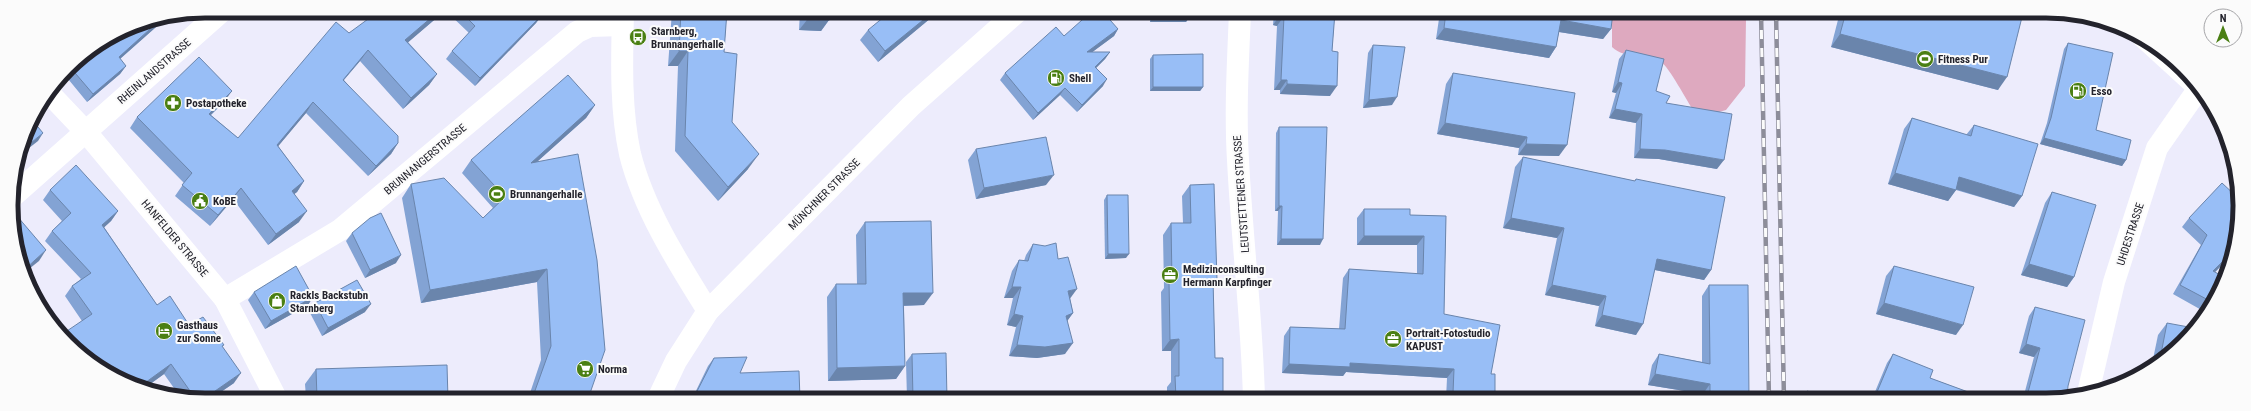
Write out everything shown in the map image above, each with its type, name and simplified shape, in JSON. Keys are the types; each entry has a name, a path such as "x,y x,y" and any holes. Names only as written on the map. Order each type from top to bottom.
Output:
{"street":[{"name":"RHEINLANDSTRASSE","path":"18,193 214,18"},
{"path":"622,18 624,117 630,154 642,192 677,261 708,311"},
{"name":"BRUNNANGERSTRASSE","path":"225,299 340,230 577,32 590,26 622,18"},
{"name":"MÜNCHNER STRASSE","path":"661,393 676,361 708,311 911,106 1010,18"},
{"name":"LEUTSTETTENER STRASSE","path":"1240,18 1236,104 1238,160 1254,393"},
{"name":"UHDESTRASSE","path":"2089,388 2114,282 2157,148 2196,94"},
{"name":"HANFELDER STRASSE","path":"53,97 86,132 225,299 273,393"}],"shaded area":[{"path":"1612,18 1745,18 1745,86 1726,110 1712,114 1693,110 1673,77 1662,63 1649,58 1623,54 1612,47"}],"building":[{"path":"369,18 431,18 405,40 437,74 411,98 368,50 343,80 398,136 398,143 376,166 313,102 277,145 304,181 292,191 307,211 276,234 241,188 218,215 182,185 192,173 137,117 199,57 232,91 209,114 238,138 336,22 349,33"},
{"path":"467,18 539,18 480,78 452,51 475,26"},
{"path":"681,18 726,18 724,52 737,54 732,122 759,154 728,187 685,136 688,51 679,51"},
{"path":"807,18 829,18 829,20 807,20"},
{"path":"883,18 926,18 885,51 868,30"},
{"path":"1084,18 1108,18 1118,29 1087,52 1110,52 1095,67 1107,79 1082,105 1065,88 1038,113 1005,73 1056,27 1064,36"},
{"path":"1284,18 1335,18 1332,51 1338,52 1337,86 1287,84 1287,80 1281,80"},
{"path":"1445,18 1612,18 1611,29 1561,20 1556,47 1444,28"},
{"path":"1844,18 2022,18 2007,77 1840,34"},
{"path":"155,25 119,57 126,66 93,94 74,72 91,57 112,43 134,32"},
{"path":"2068,43 2113,53 2096,130 2131,140 2126,160 2044,138 2051,118"},
{"path":"1373,45 1405,47 1397,97 1369,100"},
{"path":"1626,50 1664,59 1656,91 1670,96 1666,103 1732,114 1724,160 1665,150 1640,149 1642,114 1615,109 1622,83 1618,82"},
{"path":"1203,54 1203,87 1153,87 1153,55"},
{"path":"1453,73 1575,93 1567,145 1526,144 1527,137 1445,123"},
{"name":"Brunnangerhalle","path":"568,75 595,105 531,163 578,154 597,260 605,350 590,393 534,393 551,346 547,269 430,290 411,184 444,178 483,218 505,197 471,160"},
{"path":"1912,118 1971,136 1974,125 2038,144 2022,196 1959,177 1956,190 1895,173"},
{"path":"36,125 43,133 28,145"},
{"path":"1279,127 1327,127 1323,239 1281,239 1282,206 1279,206"},
{"path":"1046,137 1054,175 984,188 976,149"},
{"path":"1523,157 1635,181 1636,179 1725,197 1711,270 1657,259 1643,324 1602,315 1606,296 1552,285 1564,228 1511,218"},
{"path":"76,165 118,211 102,225 157,305 170,296 189,325 203,317 224,345 222,346 241,373 212,393 191,393 171,364 145,383 112,368 91,354 73,338 67,331 92,314 72,286 91,273 52,231 71,213 50,190"},
{"path":"2222,183 2233,193 2233,218 2227,254 2226,258 2213,271 2220,275 2208,300 2180,285 2207,235 2189,218"},
{"path":"1214,184 1217,280 1213,279 1215,358 1223,358 1223,393 1176,393 1175,376 1179,376 1179,339 1170,340 1169,281 1172,281 1171,223 1191,223 1190,185"},
{"path":"2052,192 2096,205 2074,277 2029,264"},
{"path":"1107,195 1128,195 1129,254 1108,254"},
{"path":"1364,209 1410,209 1410,215 1446,216 1444,314 1500,325 1491,374 1495,374 1495,393 1453,393 1454,369 1350,363 1350,367 1289,364 1290,327 1345,329 1349,269 1423,274 1424,236 1364,236"},
{"path":"381,213 401,255 370,270 352,233 370,218"},
{"path":"18,217 46,250 28,266 24,254"},
{"path":"931,221 933,293 903,293 905,366 837,368 836,284 866,284 865,222"},
{"path":"1056,243 1058,259 1068,257 1077,289 1068,291 1073,313 1066,316 1073,343 1045,347 1017,345 1023,316 1014,314 1021,287 1012,287 1019,260 1028,261 1033,244 1045,246"},
{"name":"Rackls Backstubn Starnberg","path":"296,266 313,297 271,321 254,292"},
{"path":"1894,266 1974,287 1963,325 1884,303"},
{"path":"357,280 371,304 328,328 315,303"},
{"path":"1709,285 1748,285 1749,393 1710,393 1710,384 1655,374 1659,354 1710,364"},
{"path":"2035,307 2085,320 2068,391 2058,393 2028,393 2040,348 2026,344"},
{"path":"2167,323 2188,327 2178,338 2161,353"},
{"path":"946,353 947,393 913,393 912,354"},
{"path":"1893,354 1933,370 1930,378 1971,393 1880,393 1877,392"},
{"path":"747,357 740,373 799,371 800,393 696,393 714,358"},
{"path":"447,365 448,393 317,393 316,369"}],"railway":[{"path":"1761,18 1769,393"},
{"path":"1776,18 1784,393"}],"place":[{"name":"Starnberg, Brunnangerhalle","path":"638,37"},
{"name":"Fitness Pur","path":"1925,59"},
{"name":"Shell","path":"1056,78"},
{"name":"Esso","path":"2078,91"},
{"name":"Postapotheke","path":"173,103"},
{"name":"Brunnangerhalle","path":"497,194"},
{"name":"KoBE","path":"200,201"},
{"name":"Medizinconsulting Hermann Karpfinger","path":"1170,275"},
{"name":"Rackls Backstubn Starnberg","path":"277,301"},
{"name":"Gasthaus zur Sonne","path":"164,331"},
{"name":"Portrait-Fotostudio KAPUST","path":"1393,339"},
{"name":"Norma","path":"585,369"}]}
